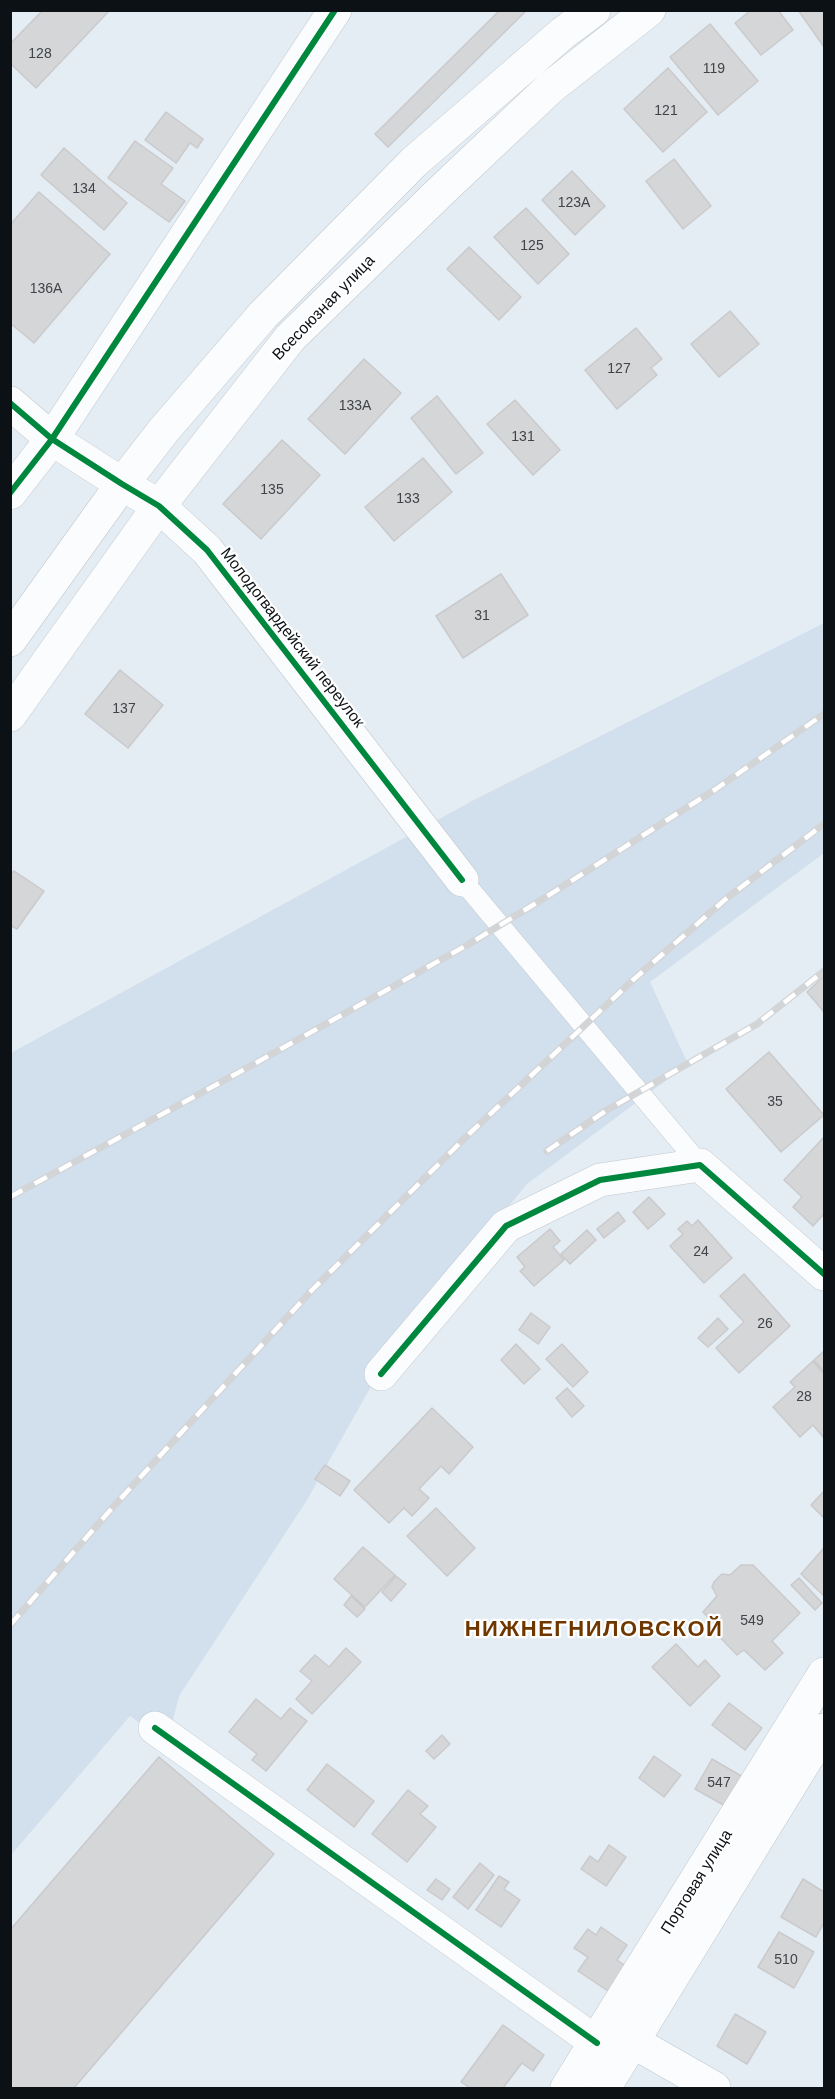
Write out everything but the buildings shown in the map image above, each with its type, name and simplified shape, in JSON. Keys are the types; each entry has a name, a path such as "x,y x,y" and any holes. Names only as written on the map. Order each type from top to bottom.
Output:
{"main road":[{"path":"10,493 52,439 335,10"},
{"path":"10,640 122,484 164,430 263,315 414,162 563,33 594,10"},
{"name":"Всесоюзная улица","path":"10,715 159,506 290,338 441,190 552,87 649,10"},
{"name":"Молодогвардейский переулок","path":"10,403 52,439 159,506 207,550 462,880"},
{"path":"381,1374 506,1226 600,1180 700,1165 825,1274"},
{"name":"Портовая улица","path":"604,2088 612,2037 825,1674"},
{"path":"155,1728 612,2037 714,2088"},
{"name":"Портовая улица","path":"567,2088 612,2037 825,1730"}],"lane":[{"path":"462,880 700,1165"}],"shaded area":[{"path":"824,623 824,853 650,982 688,1064 527,1184 395,1344 307,1500 179,1696 167,1742 130,1716 11,1855 11,1053 472,801"}],"railway":[{"path":"10,1197 469,944 716,789 824,714"},
{"path":"10,1625 113,1507 313,1289 469,1134 633,980 727,898 824,824"},
{"path":"547,1151 607,1110 757,1024 824,971"}],"cycle path":[{"path":"10,493 52,439 335,10"},
{"path":"10,403 52,439 159,506 207,550 462,880"},
{"path":"381,1374 506,1226 600,1180 700,1165 824,1274"},
{"path":"155,1728 597,2043"}],"district":[{"name":"НИЖНЕГНИЛОВСКОЙ","path":"594,1630"}]}
